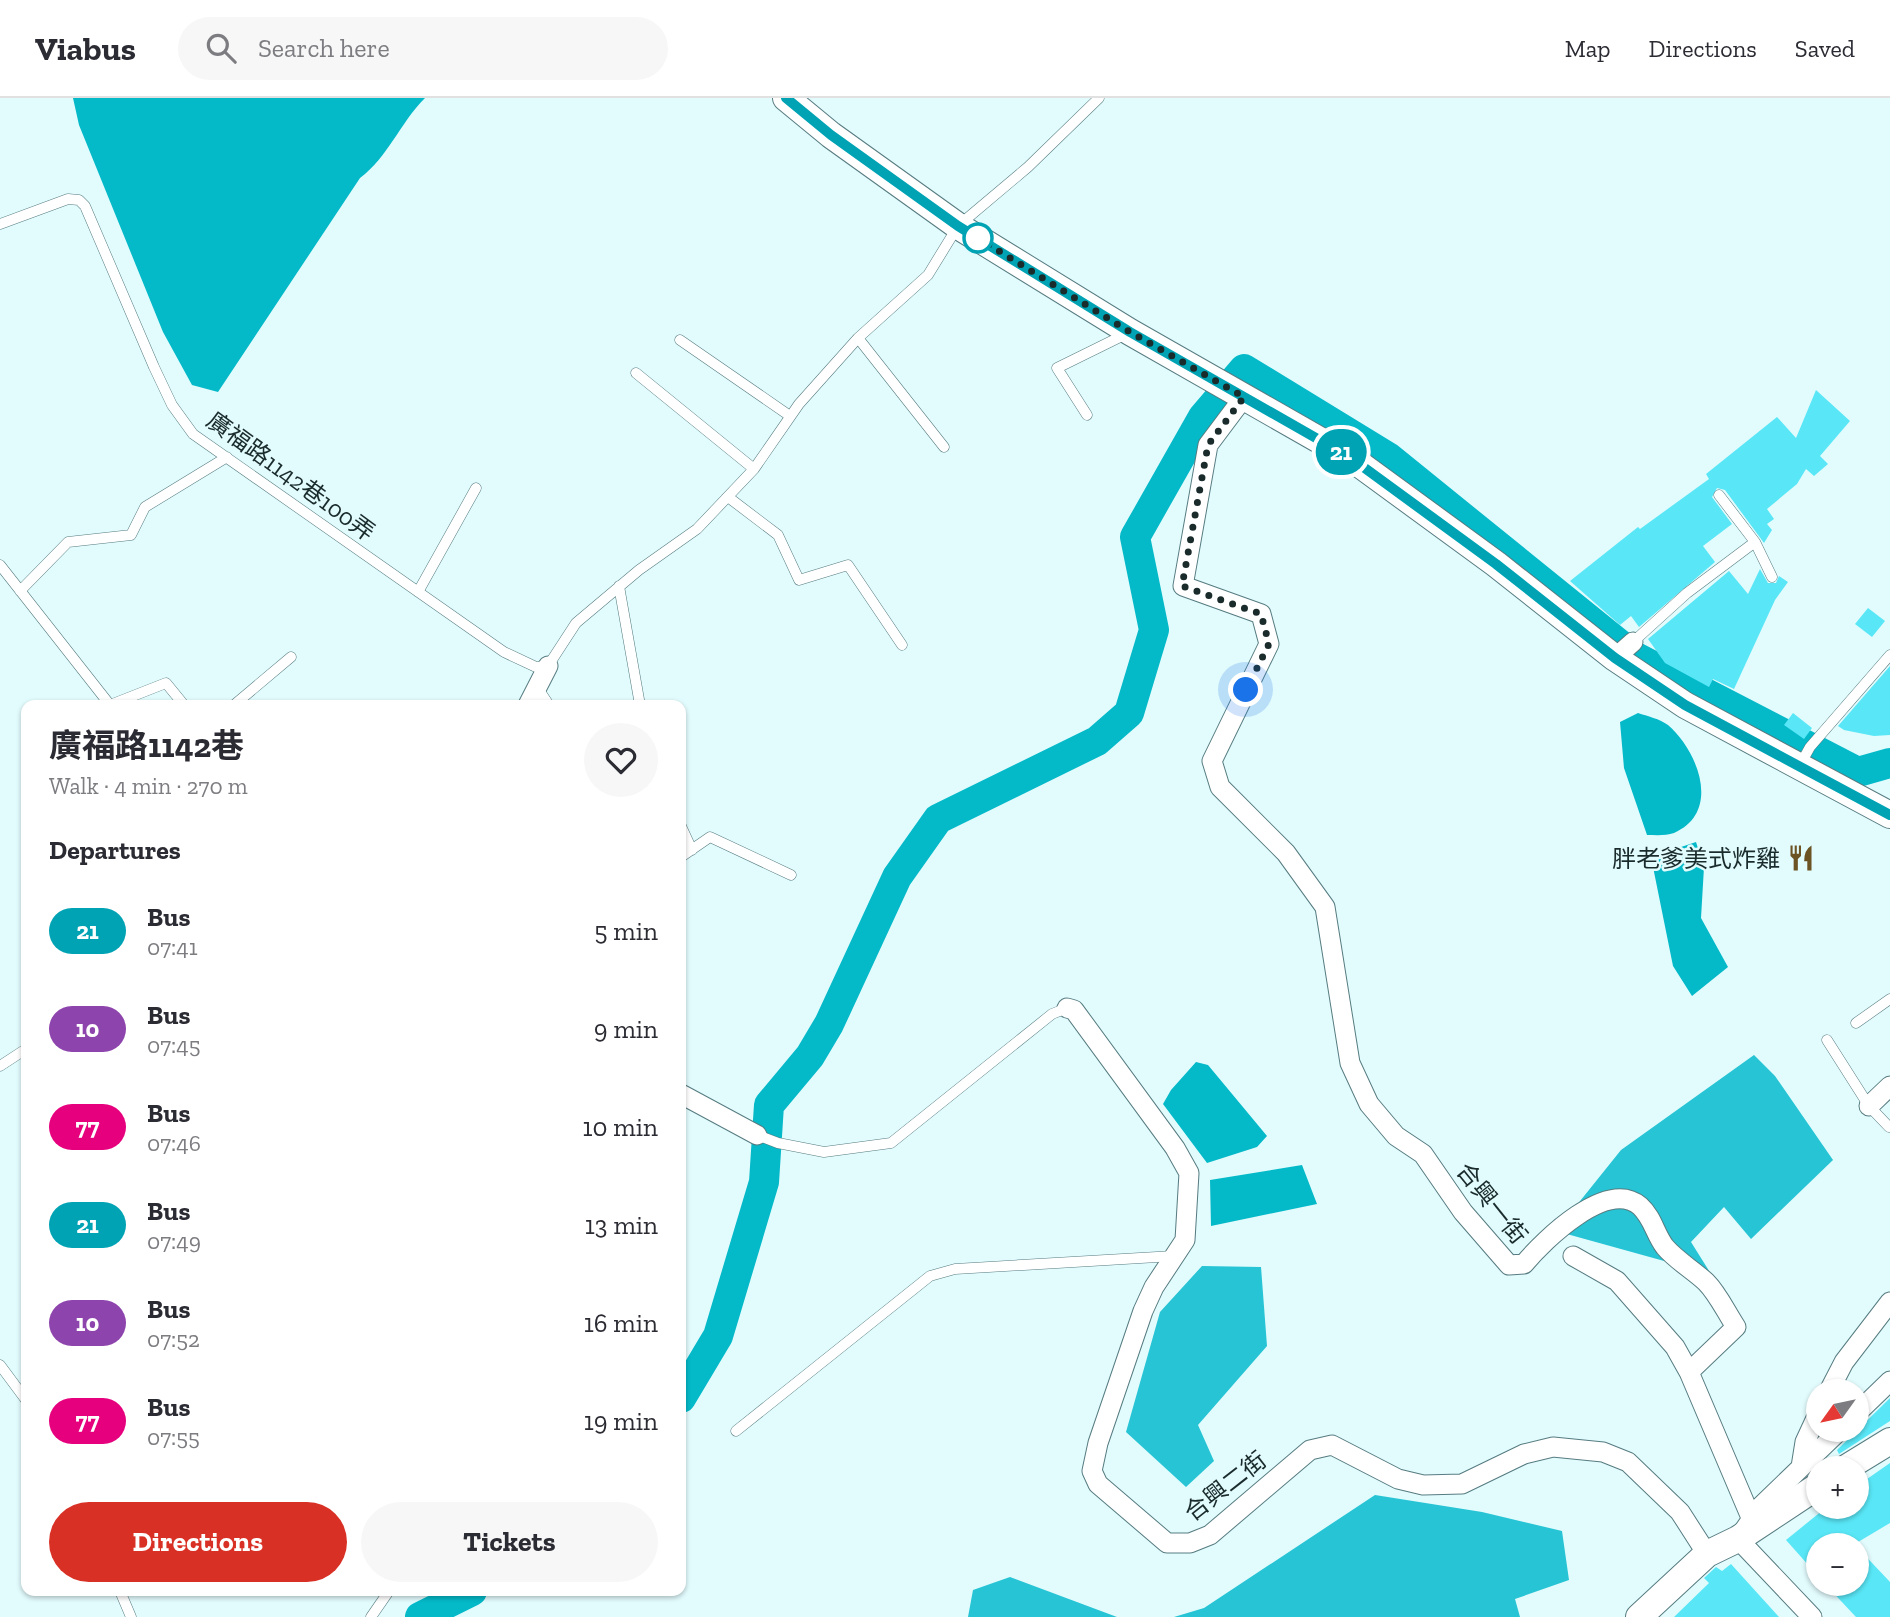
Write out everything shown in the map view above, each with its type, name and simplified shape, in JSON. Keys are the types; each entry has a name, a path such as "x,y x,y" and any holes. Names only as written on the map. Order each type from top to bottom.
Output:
{"street":[{"path":"786,98 831,135 958,226 1130,332 1351,458 1621,652 1685,705 1890,815"},
{"name":"合興一街","path":"1243,397 1208,445 1182,586 1261,614 1269,644 1212,761 1220,787 1286,853 1325,907 1350,1063 1369,1104 1396,1136 1423,1154 1463,1212 1509,1265 1524,1264 1548,1236 1600,1204 1620,1199 1638,1204 1653,1221 1664,1246 1708,1284 1736,1327 1689,1372"},
{"path":"530,700 548,666"},
{"name":"合興二街","path":"1067,1009 1074,1010 1175,1149 1189,1173 1185,1240 1154,1287 1143,1311 1098,1443 1092,1471 1098,1485 1167,1543 1190,1543 1210,1535 1310,1450 1332,1445 1398,1479 1423,1485 1462,1484 1524,1454 1553,1447 1602,1452 1628,1462 1680,1511 1707,1554"},
{"path":"1869,1105 1890,1086"},
{"path":"686,1097 757,1135"},
{"path":"1573,1256 1617,1281 1675,1347 1689,1372 1745,1529 1804,1614"},
{"path":"1835,1379 1844,1362 1890,1302"},
{"path":"1869,1401 1890,1381"},
{"path":"1866,1456 1890,1441"},
{"path":"1640,1617 1707,1554 1745,1529 1806,1479"}],"lane":[{"path":"548,666 576,623 619,586 697,529 728,497 754,469 790,416 858,338 928,275 958,226 1028,167 1099,98"},
{"name":"廣福路1142巷100弄","path":"0,225 68,199 79,200 85,206 101,239 172,405 193,434 504,652 536,667 548,666"},
{"path":"1087,415 1057,368 1130,332"},
{"path":"858,338 944,447"},
{"path":"680,340 790,416"},
{"path":"636,373 754,469"},
{"path":"20,591 68,542 131,535 145,507 227,457"},
{"path":"418,592 476,488"},
{"path":"1719,495 1755,542 1772,577"},
{"path":"728,497 778,534 799,580 848,565 902,645"},
{"path":"1621,652 1687,593 1755,542"},
{"path":"0,565 106,700"},
{"path":"619,586 639,700"},
{"path":"1800,766 1810,747 1890,655"},
{"path":"240,700 291,657"},
{"path":"123,700 166,683 180,700"},
{"path":"537,687 546,700"},
{"path":"686,837 692,850"},
{"path":"686,854 710,837 791,875"},
{"path":"1856,1023 1890,999"},
{"path":"757,1135 778,1143 824,1152 891,1143 1052,1014 1067,1009"},
{"path":"1827,1040 1869,1105 1889,1126"},
{"path":"0,1066 21,1052"},
{"path":"736,1431 930,1276 955,1269 1175,1256"},
{"path":"0,1365 21,1393"},
{"path":"122,1596 131,1617"},
{"path":"371,1617 386,1596"}],"shaded area":[{"path":"73,98 425,98 370,170 360,178 218,392 192,385 163,332 79,125"},
{"path":"1638,713 1668,725 1679,736 1696,765 1701,796 1698,811 1689,823 1671,834 1647,835 1624,768 1620,722"},
{"path":"1696,842 1704,867 1701,918 1728,967 1692,996 1673,966 1651,857"},
{"path":"1754,1055 1775,1076 1833,1160 1751,1239 1724,1207 1691,1242 1711,1274 1556,1231 1621,1150"},
{"path":"1196,1062 1208,1065 1267,1136 1257,1147 1207,1163 1163,1104 1171,1090"},
{"path":"1302,1165 1317,1204 1211,1226 1210,1180"},
{"path":"1202,1266 1261,1267 1267,1346 1198,1425 1214,1461 1186,1487 1126,1432 1160,1312"},
{"path":"1375,1495 1482,1512 1562,1531 1569,1580 1515,1599 1520,1617 1174,1617 1204,1608"},
{"path":"1010,1577 1117,1617 968,1617 973,1590"}],"building":[{"path":"1816,390 1850,421 1820,456 1828,464 1814,476 1806,469 1797,484 1767,509 1774,519 1767,524 1772,530 1764,543 1725,490 1717,488 1712,497 1732,524 1703,546 1715,562 1639,627 1631,616 1620,625 1570,581 1638,527 1640,529 1709,479 1706,474 1777,417 1796,438"},
{"path":"1760,569 1768,583 1776,583 1779,576 1788,582 1775,600 1734,689 1713,679 1709,687 1665,663 1648,639 1729,571 1748,594"},
{"path":"1868,608 1885,621 1872,637 1855,624"},
{"path":"1890,666 1890,735 1874,736 1844,730 1838,726"},
{"path":"1793,713 1812,728 1804,739 1784,725"},
{"path":"1890,1398 1890,1421 1869,1435 1869,1419"},
{"path":"1845,1442 1858,1442 1839,1454 1837,1450"},
{"path":"1890,1463 1890,1523 1869,1535 1869,1533 1806,1533 1806,1562 1786,1540 1812,1519 1869,1519 1869,1478"},
{"path":"1869,1560 1890,1582 1890,1617 1856,1617 1836,1596 1869,1596"},
{"path":"1731,1564 1779,1617 1674,1617 1709,1583 1704,1578 1716,1567 1722,1571"}],"waterway":[{"path":"686,1390 718,1336 764,1182 769,1105 810,1056 829,1024 897,877 938,819 1097,741 1129,713 1154,630 1135,537 1203,417 1244,369 1388,457 1634,656 1858,772 1890,763"},
{"path":"420,1617 462,1596"}],"bus line":[{"name":"21","path":"786,98 831,135 958,226 1130,332 1351,458 1496,564 1615,658 1685,705 1890,815"}],"place":[{"name":"胖老爹美式炸雞","path":"1801,858"}],"route":[{"path":"978,238 1130,332 1244,397 1208,445 1182,586 1261,614 1269,644 1246,690"}]}
